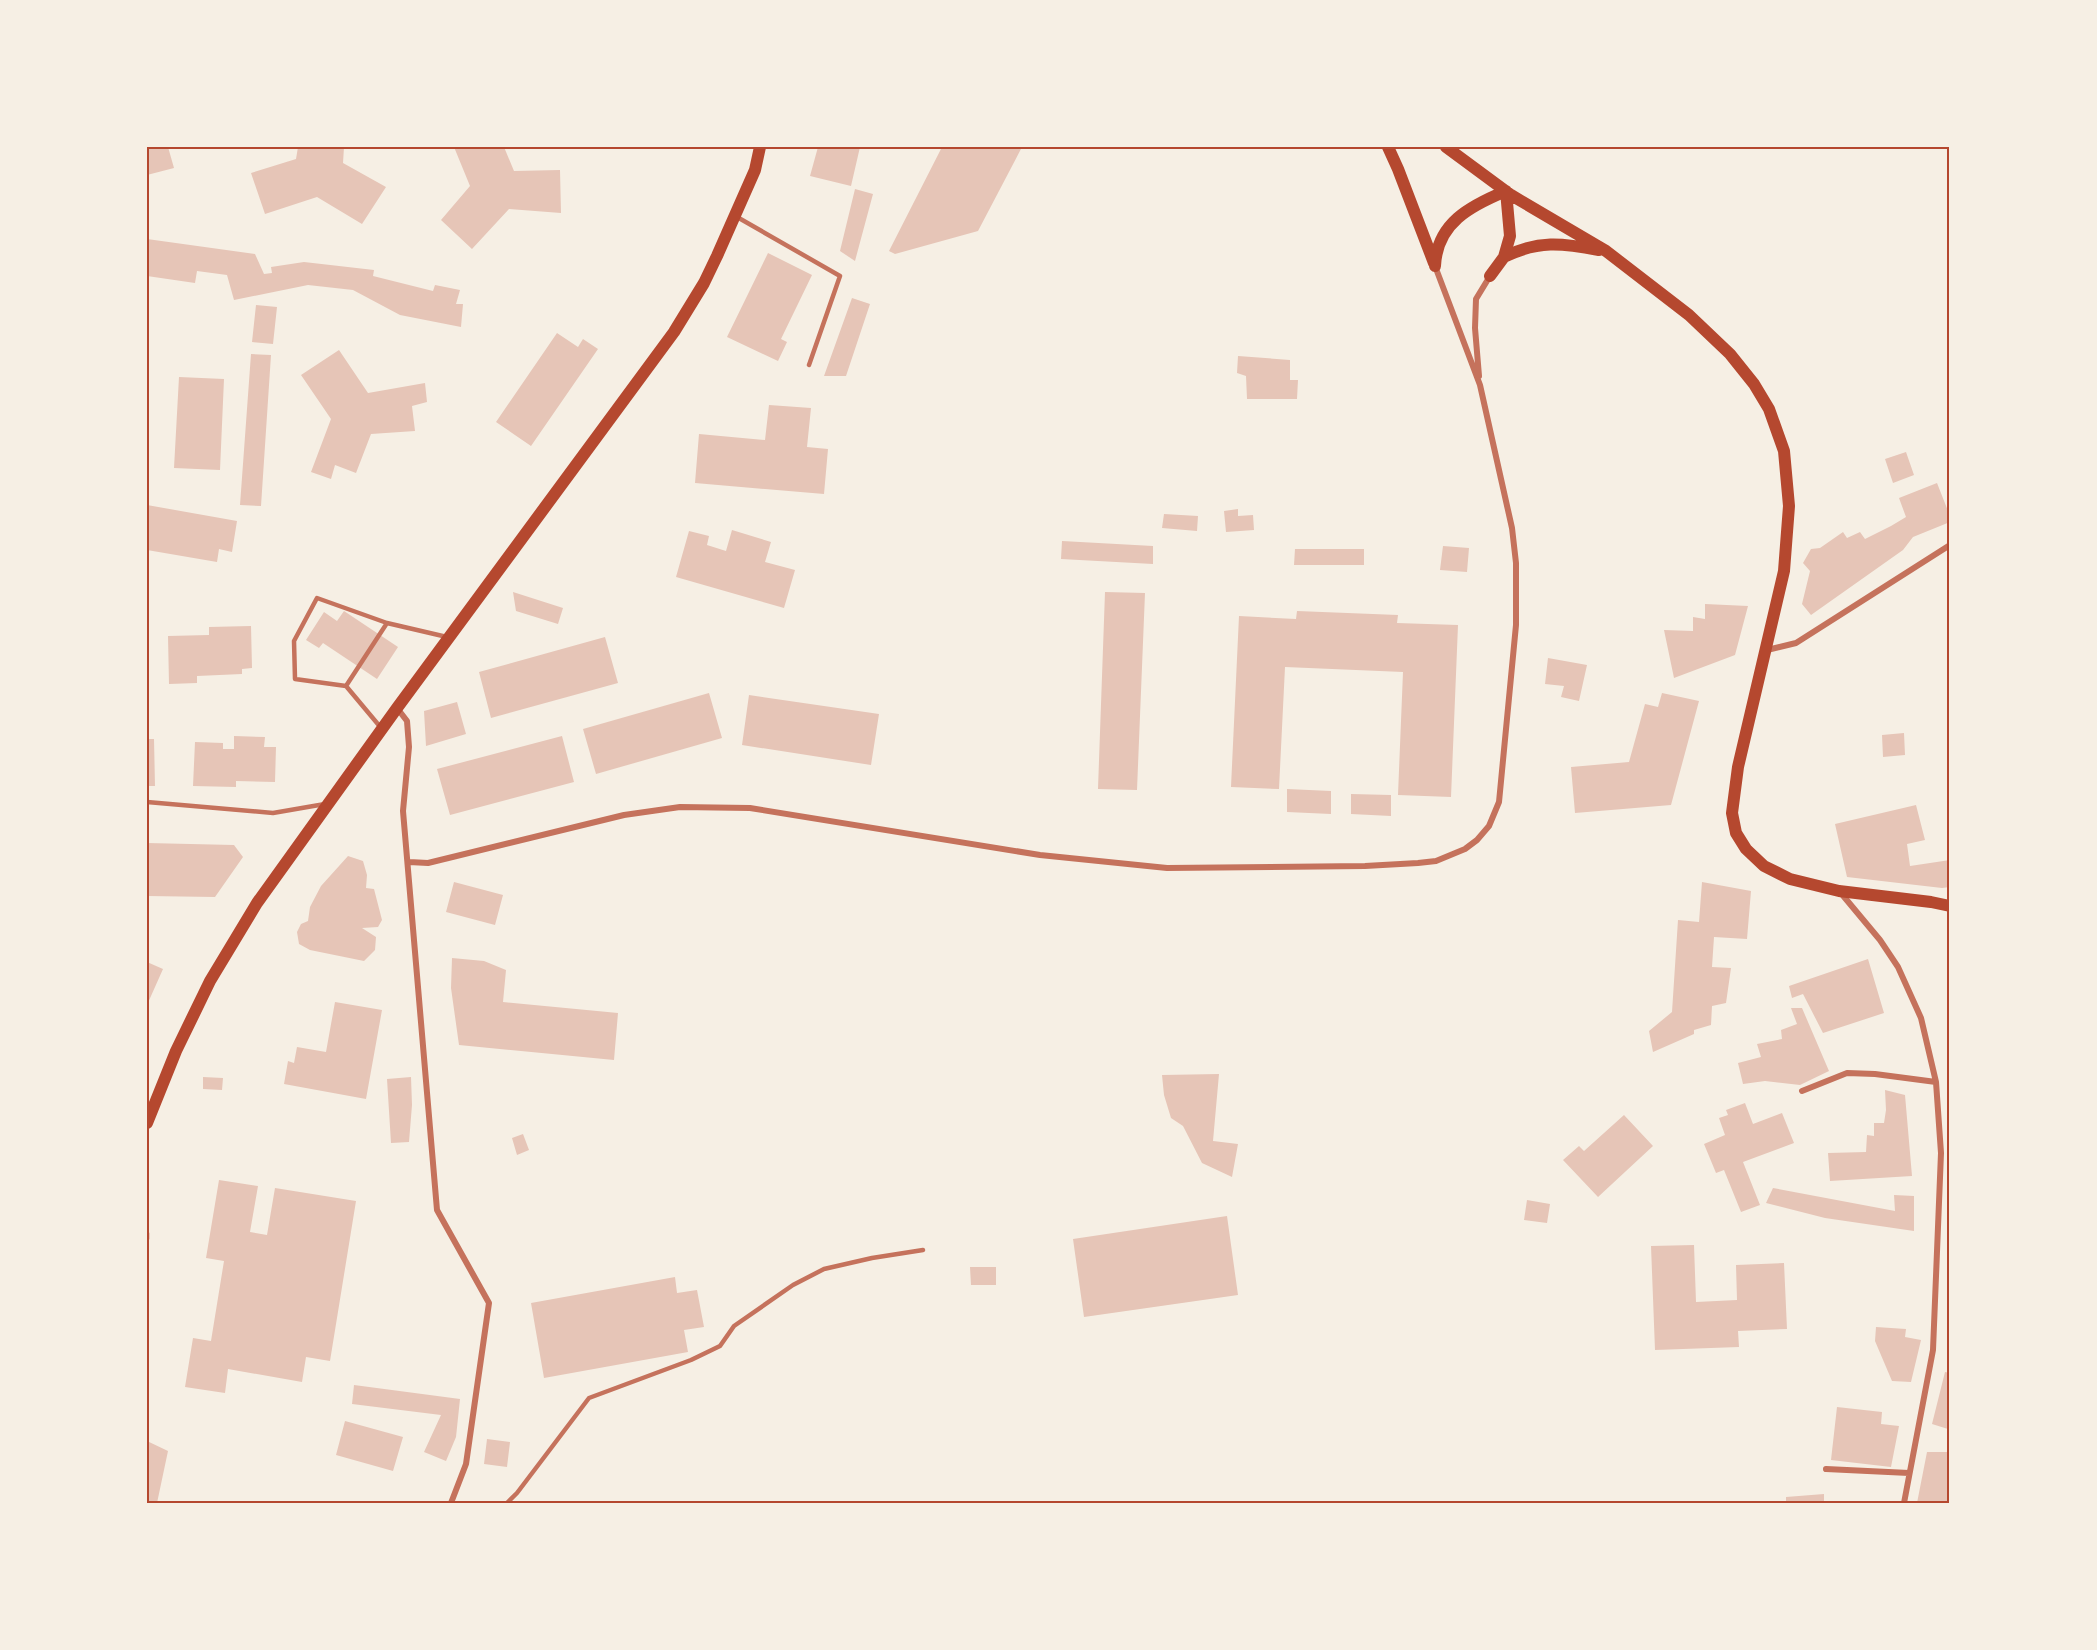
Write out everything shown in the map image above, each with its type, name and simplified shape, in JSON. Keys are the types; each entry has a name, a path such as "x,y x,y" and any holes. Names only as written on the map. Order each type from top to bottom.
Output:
{"main road":[{"path":"147,1123 176,1051 210,981 257,903 397,708 674,332 704,283 755,170 760,147"},
{"path":"1388,147 1435,266"},
{"path":"1446,147 1506,191 1606,251 1689,315 1730,354 1754,384 1768,409 1784,452 1789,506 1784,572 1738,767 1732,813 1736,832 1746,849 1764,866 1790,879 1839,891 1950,906"},
{"path":"1435,266 1436,249 1449,226 1482,201 1506,191"},
{"path":"1490,276 1504,257 1510,236 1506,191"},
{"path":"1504,257 1518,250 1543,244 1567,244 1606,251"},
{"path":"1931,902 1950,900"}],"street":[{"path":"1435,266 1480,385"},
{"path":"408,862 428,862 624,815 680,807 750,808 1040,855 1167,868 1365,866 1436,861 1451,857 1477,840 1489,825 1499,802 1516,626 1516,563 1512,528 1480,385 1475,328 1476,299 1490,276"},
{"path":"1766,650 1796,643 1950,545"},
{"path":"397,708 407,721 408,747 403,812 437,1210 489,1303 466,1464 451,1503"},
{"path":"1839,891 1880,940 1898,967 1921,1018 1936,1082 1941,1153 1933,1350 1904,1503"},
{"path":"1802,1091 1847,1073 1868,1073 1936,1082"},
{"path":"1941,1153 1950,1153"},
{"path":"1826,1470 1909,1473"}],"lane":[{"path":"735,215 840,276 808,365"},
{"path":"382,729 346,686 295,679 294,641 317,598 387,623 449,637"},
{"path":"346,686 387,623"},
{"path":"147,802 273,813 328,804"},
{"path":"147,1233 147,1239"},
{"path":"507,1503 589,1398 691,1360 720,1346 734,1326 793,1285 824,1269 923,1250"}],"building":[{"path":"147,147 168,147 174,168 147,175"},
{"path":"298,147 344,147 343,163 386,187 362,224 317,197 265,214 251,173 296,159"},
{"path":"454,147 504,147 514,171 560,170 561,213 509,209 472,249 441,220 470,186"},
{"path":"818,147 860,147 851,186 810,176"},
{"path":"942,147 1022,147 978,231 895,254 889,251"},
{"path":"855,189 873,194 855,261 840,251"},
{"path":"147,239 255,254 264,274 272,273 271,267 304,262 374,270 373,276 433,291 435,285 460,290 456,304 463,304 461,327 400,315 353,290 308,285 234,300 227,275 197,271 195,283 147,276"},
{"path":"768,253 812,275 781,339 787,342 778,361 727,337"},
{"path":"852,298 870,304 846,376 824,376"},
{"path":"256,305 277,307 273,344 252,342"},
{"path":"557,333 578,347 583,339 598,349 531,446 496,422"},
{"path":"339,350 368,393 425,383 427,402 412,406 415,431 371,434 356,473 335,465 331,479 311,472 331,419 301,375"},
{"path":"251,354 271,355 261,506 240,505"},
{"path":"1238,356 1290,360 1290,380 1298,380 1297,399 1247,399 1246,376 1237,373"},
{"path":"179,377 224,379 220,470 174,468"},
{"path":"769,405 811,408 807,447 828,449 824,494 695,483 699,434 765,440"},
{"path":"1906,452 1914,475 1893,483 1885,459"},
{"path":"1937,483 1950,516 1950,522 1913,537 1903,550 1811,615 1802,604 1810,571 1803,563 1811,549 1820,548 1843,532 1847,538 1860,532 1865,539 1891,526 1906,517 1899,498"},
{"path":"147,505 237,521 232,552 219,549 217,562 147,550"},
{"path":"1238,509 1238,516 1253,515 1254,530 1226,532 1224,511"},
{"path":"1164,514 1198,516 1197,531 1162,528"},
{"path":"732,530 771,542 765,562 795,570 784,608 676,577 689,531 709,536 707,545 726,551"},
{"path":"1062,541 1153,546 1153,564 1061,559"},
{"path":"1443,546 1469,548 1467,572 1440,570"},
{"path":"1295,549 1364,549 1364,565 1294,565"},
{"path":"513,592 563,608 558,624 516,611"},
{"path":"1105,592 1145,593 1137,790 1098,789"},
{"path":"1705,604 1748,606 1735,655 1674,678 1664,630 1693,631 1693,617 1705,619"},
{"path":"344,611 398,647 377,679 323,643 319,648 306,640 324,612 337,621"},
{"path":"1297,611 1398,615 1397,623 1458,625 1451,797 1398,795 1403,672 1285,667 1279,789 1231,787 1239,616 1296,619"},
{"path":"251,626 252,668 242,669 242,674 197,676 197,683 169,684 168,636 209,635 209,627"},
{"path":"605,637 618,683 491,718 479,672"},
{"path":"1548,658 1587,665 1579,701 1561,697 1564,686 1545,684"},
{"path":"709,693 722,738 596,774 583,729"},
{"path":"1662,693 1699,701 1671,805 1575,813 1571,767 1629,762 1645,704 1658,707"},
{"path":"749,695 879,714 871,765 742,745"},
{"path":"457,702 466,734 426,746 424,711"},
{"path":"1904,733 1905,755 1883,757 1882,735"},
{"path":"234,736 265,737 264,747 276,747 275,782 236,781 236,787 193,786 195,742 223,743 223,749 234,749"},
{"path":"562,736 574,782 450,815 437,769"},
{"path":"147,739 154,739 155,786 147,786"},
{"path":"1287,789 1331,791 1331,814 1287,812"},
{"path":"1351,794 1391,795 1391,816 1351,814"},
{"path":"1916,805 1925,840 1907,844 1910,866 1950,860 1950,887 1847,877 1835,824"},
{"path":"147,843 234,845 243,857 215,897 147,896"},
{"path":"348,856 363,861 367,875 366,888 374,889 382,920 378,927 362,928 376,937 375,950 364,961 310,950 299,944 297,932 301,924 308,921 310,907 321,886"},
{"path":"454,882 503,895 495,925 446,912"},
{"path":"1702,882 1751,891 1747,939 1714,937 1712,967 1731,968 1726,1003 1712,1006 1711,1025 1694,1030 1694,1034 1653,1052 1649,1031 1672,1012 1678,920 1699,922"},
{"path":"452,958 484,961 506,970 503,1002 618,1013 614,1060 459,1045 451,988"},
{"path":"1868,959 1884,1013 1823,1033 1803,994 1792,998 1789,986"},
{"path":"147,962 163,969 147,1005"},
{"path":"335,1002 382,1010 366,1099 284,1084 288,1061 294,1063 297,1047 326,1052"},
{"path":"1791,1008 1802,1008 1829,1071 1800,1085 1765,1081 1743,1084 1738,1063 1761,1057 1757,1044 1782,1039 1781,1030 1797,1024"},
{"path":"1219,1074 1213,1141 1238,1144 1232,1177 1202,1163 1183,1126 1171,1118 1164,1095 1162,1075"},
{"path":"203,1077 223,1078 222,1090 203,1089"},
{"path":"411,1077 412,1105 409,1142 391,1143 387,1079"},
{"path":"1885,1090 1905,1095 1912,1176 1830,1181 1828,1153 1866,1152 1867,1135 1874,1136 1874,1123 1884,1123"},
{"path":"1745,1103 1753,1124 1782,1113 1794,1143 1743,1162 1760,1205 1741,1212 1724,1170 1716,1173 1704,1144 1725,1135 1719,1118 1728,1115 1726,1110"},
{"path":"1624,1115 1653,1146 1598,1197 1563,1160 1579,1146 1584,1151"},
{"path":"523,1134 529,1150 517,1155 512,1138"},
{"path":"219,1180 258,1186 250,1232 267,1235 275,1188 356,1201 330,1361 306,1357 302,1382 228,1369 225,1393 185,1387 193,1338 211,1341 224,1261 206,1258"},
{"path":"1773,1188 1895,1211 1894,1195 1914,1196 1914,1231 1825,1218 1766,1203"},
{"path":"1527,1200 1550,1204 1547,1223 1524,1220"},
{"path":"1227,1216 1238,1295 1084,1317 1073,1239"},
{"path":"1694,1245 1696,1302 1737,1300 1736,1265 1784,1263 1787,1329 1738,1331 1739,1347 1655,1350 1651,1246"},
{"path":"970,1267 996,1267 996,1285 971,1285"},
{"path":"675,1277 677,1293 697,1290 704,1327 684,1330 688,1352 544,1378 531,1303"},
{"path":"1876,1327 1906,1329 1905,1337 1921,1340 1911,1382 1892,1381 1875,1341"},
{"path":"1945,1372 1950,1373 1948,1429 1932,1424"},
{"path":"354,1385 460,1399 456,1437 446,1461 424,1452 441,1415 352,1404"},
{"path":"1837,1407 1882,1412 1881,1424 1899,1426 1891,1467 1831,1460"},
{"path":"345,1421 403,1437 393,1471 336,1455"},
{"path":"487,1439 510,1442 507,1467 484,1464"},
{"path":"147,1441 168,1451 157,1503 147,1503"},
{"path":"1927,1452 1950,1452 1950,1503 1917,1503"},
{"path":"1824,1494 1824,1503 1786,1503 1786,1497"}]}
